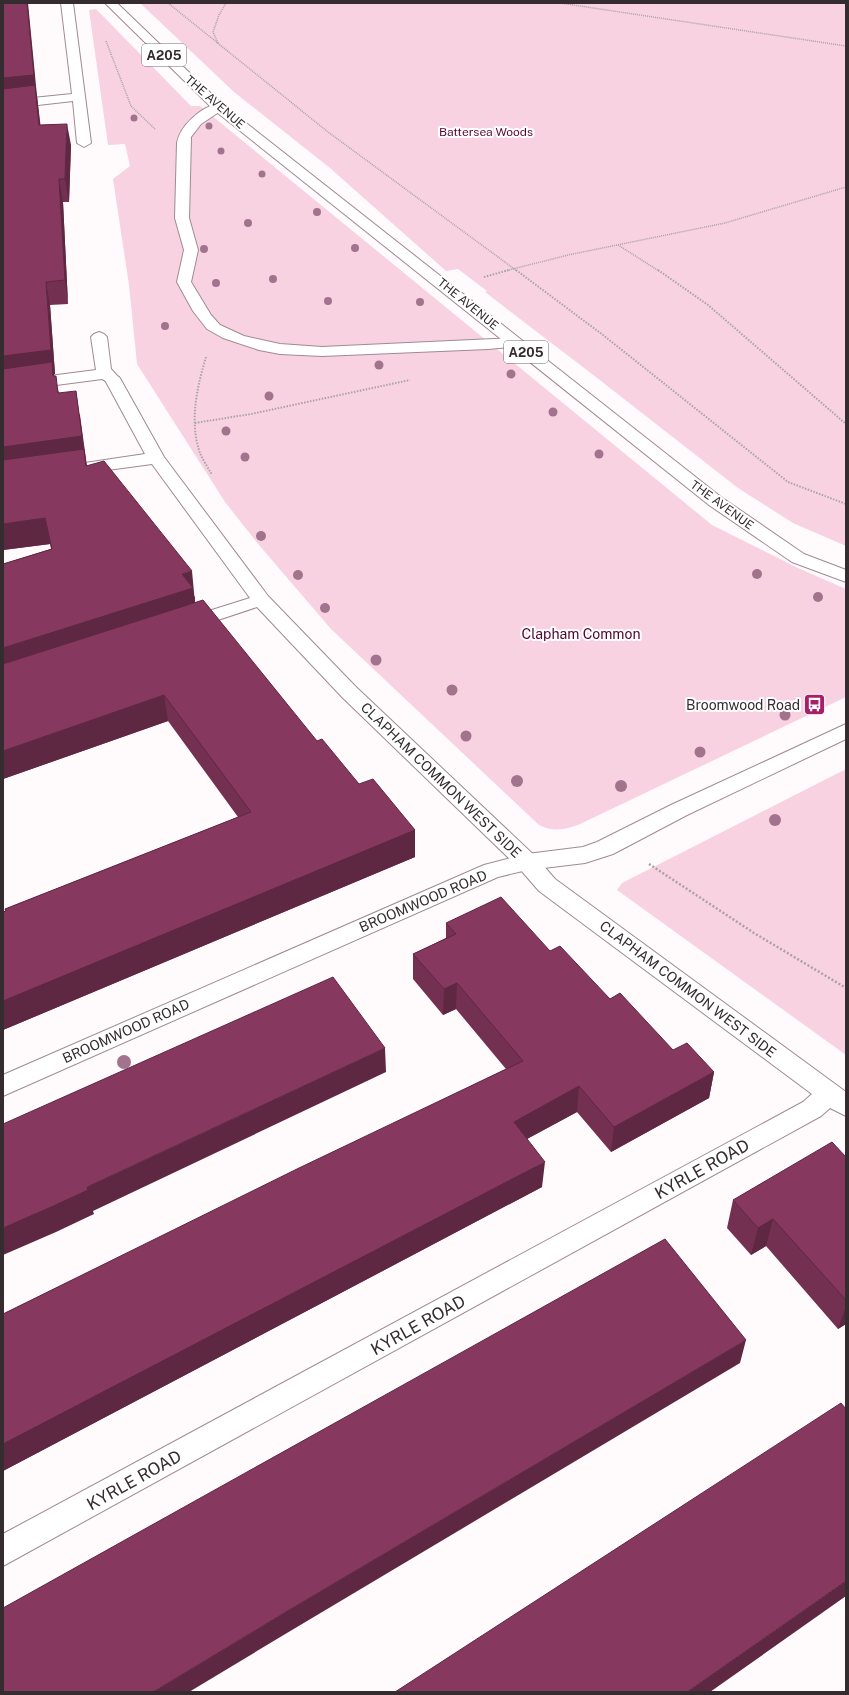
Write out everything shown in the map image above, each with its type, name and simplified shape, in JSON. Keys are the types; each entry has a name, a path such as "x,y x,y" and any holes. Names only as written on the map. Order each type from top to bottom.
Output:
{"main road":[{"path":"67,3 84,143"},
{"name":"THE AVENUE","path":"111,3 218,107 447,287 715,501 798,558 846,576"},
{"path":"3,105 78,97"},
{"path":"218,107 192,125 184,139 182,218 191,250 184,282 211,325 228,335 255,346 291,350 327,352 408,347 482,345 514,342"},
{"name":"CLAPHAM COMMON WEST SIDE","path":"99,337 102,369 109,377 156,458 261,600 349,692 527,862 547,885 838,1100"},
{"path":"3,387 109,377"},
{"path":"63,471 156,458"},
{"path":"168,630 261,600"},
{"name":"BROOMWOOD ROAD","path":"3,1086 492,871 527,862 586,855 605,848 679,810 846,731"},
{"name":"KYRLE ROAD","path":"3,1551 812,1109 838,1100"}],"path":[{"path":"168,3 328,132 603,335 788,482 846,504"},
{"path":"219,45 213,32 219,15 226,3"},
{"path":"560,3 846,46"},
{"path":"104,37 131,106 154,128 184,139"},
{"path":"479,278 568,255 725,223 846,187"},
{"path":"618,245 708,305 846,424"},
{"path":"211,325 205,366 196,392 195,423 200,452 213,478"},
{"path":"195,423 251,414 411,379"},
{"path":"644,860 754,933 846,988"}],"green space":[{"name":"Battersea Woods","path":"140,3 846,3 846,546 793,523 738,488 485,292 487,291 458,269 446,271 330,168 234,92"},
{"name":"Clapham Common","path":"96,9 191,106 200,106 712,525 798,568 846,589 846,697 578,825 558,830 549,829 539,825 331,629 259,545 225,502 137,364 129,285 113,179 130,166 125,144 108,145 89,10"},
{"path":"846,769 846,1055 617,890 622,883"}],"building":[{"path":"3,3 27,3 34,75 3,78"},
{"path":"35,85 39,125 67,124 65,179 59,179 65,280 46,282 51,350 3,356 3,89"},
{"path":"52,362 53,376 56,376 58,393 76,391 82,436 3,447 3,369"},
{"path":"84,449 86,466 104,461 192,571 182,574 193,588 3,648 3,564 52,549 45,518 3,524 3,460"},
{"path":"203,600 317,741 322,739 359,784 373,779 415,830 3,1001 3,912 6,911 5,909 251,812 164,695 3,751 3,664"},
{"path":"501,897 550,951 560,946 610,999 620,993 673,1050 687,1043 714,1072 614,1127 579,1086 514,1122 545,1162 3,1444 3,1314 299,1168 523,1061 457,983 444,989 413,954 456,934 446,923"},
{"path":"333,977 385,1048 87,1187 88,1190 3,1228 3,1124"},
{"path":"832,1142 846,1157 846,1300 773,1219 758,1228 733,1200"},
{"path":"665,1239 746,1340 153,1692 3,1692 3,1608"},
{"path":"841,1403 846,1409 846,1581 687,1692 395,1692"}],"place":[{"name":"Broomwood Road","path":"815,705"}]}
